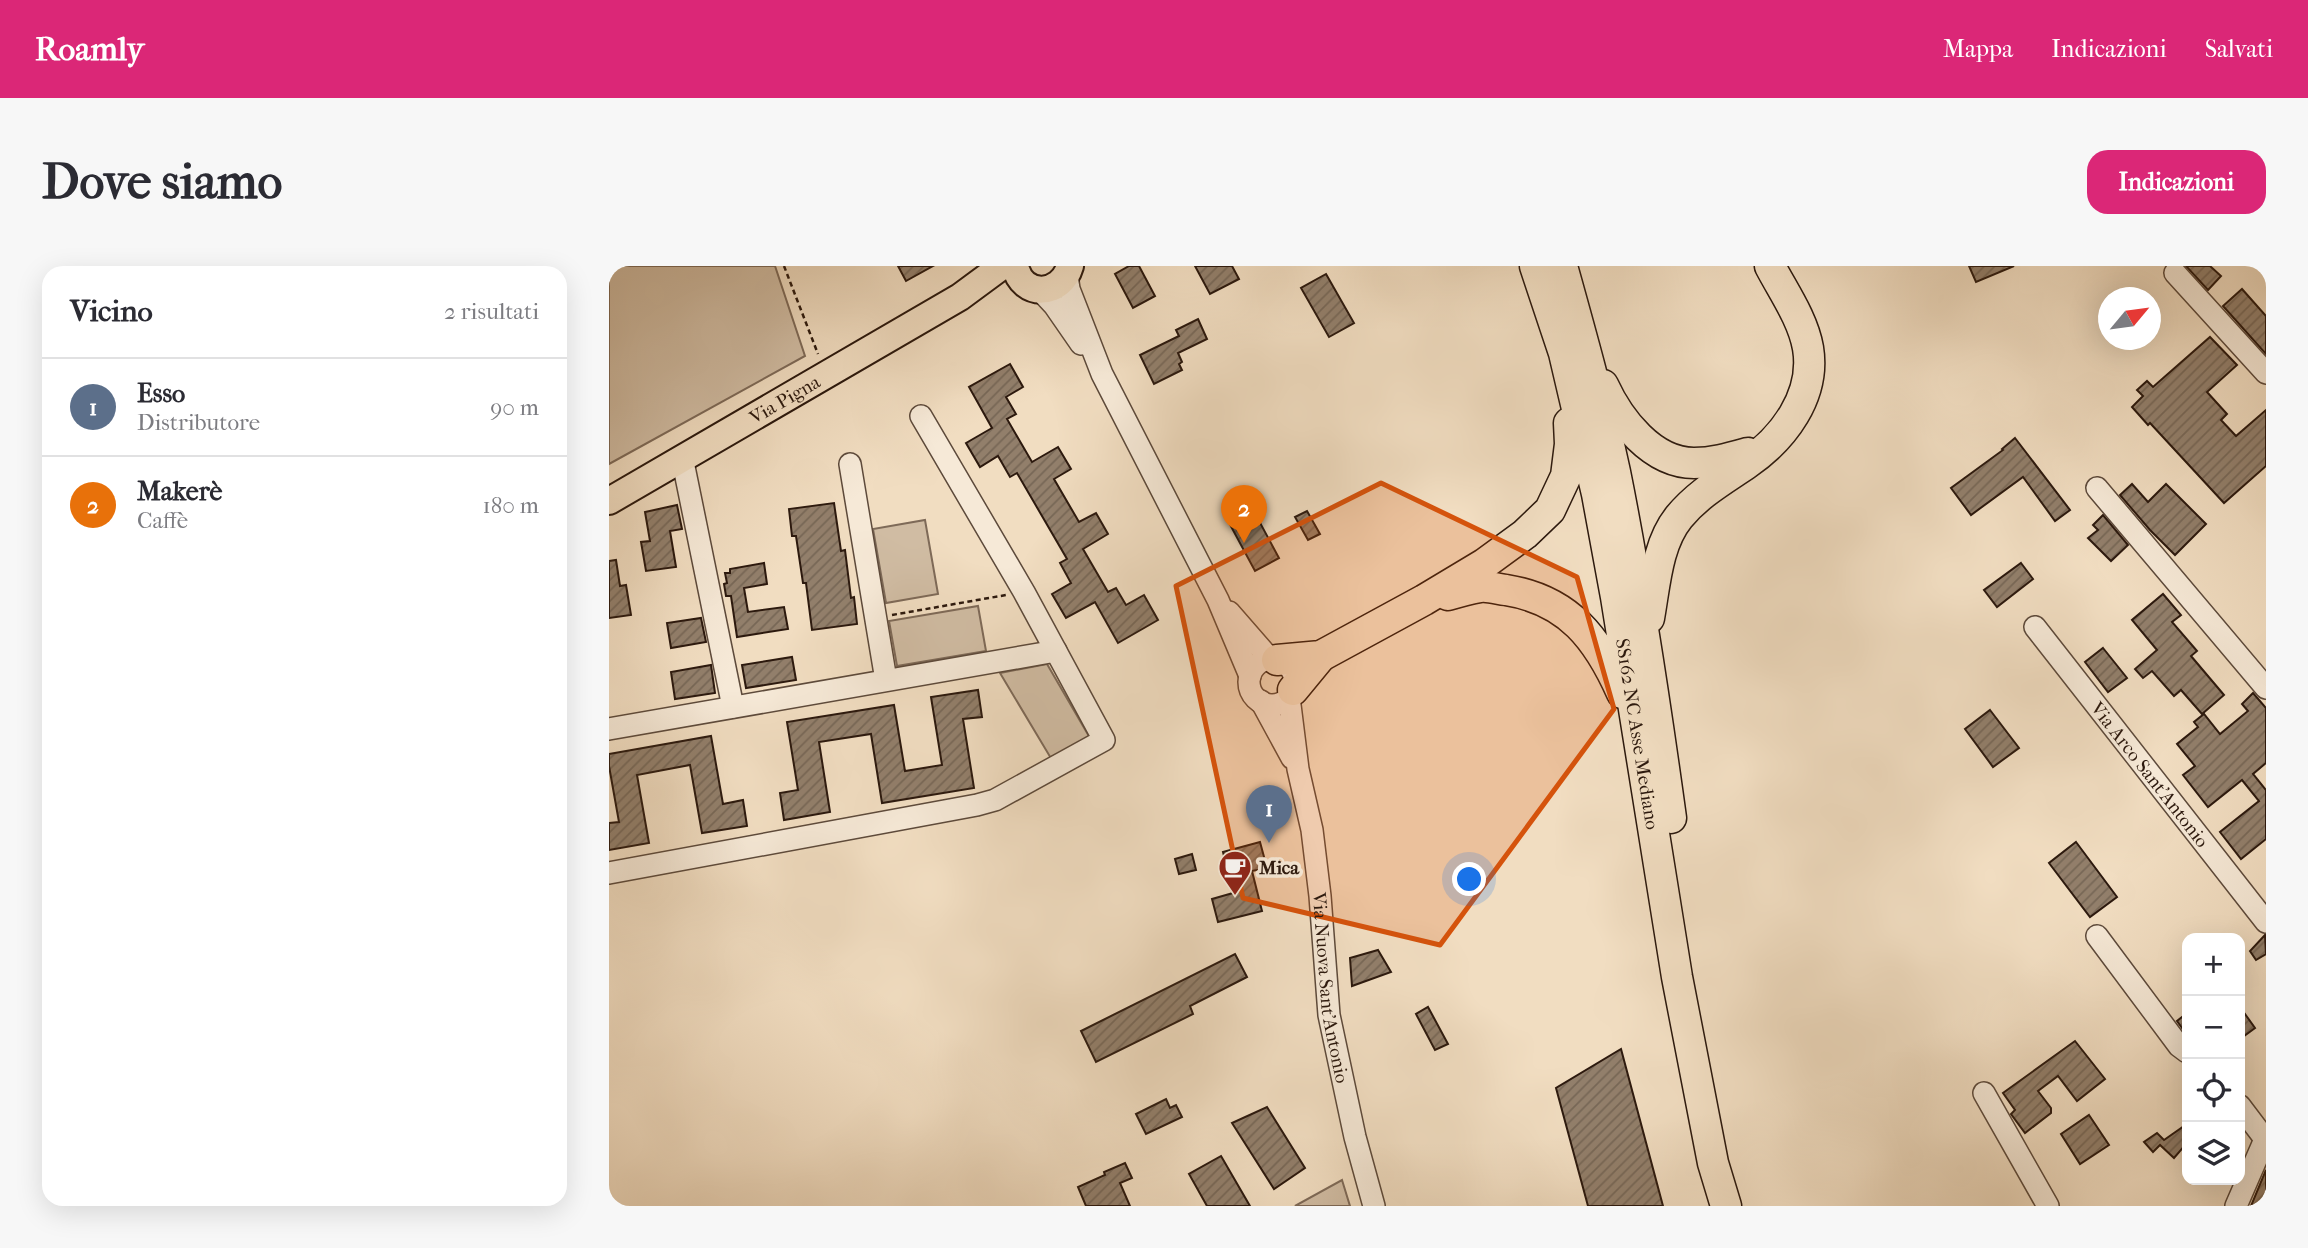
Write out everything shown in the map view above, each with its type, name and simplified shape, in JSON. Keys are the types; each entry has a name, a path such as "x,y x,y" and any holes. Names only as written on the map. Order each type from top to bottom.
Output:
{"highway":[{"name":"SS162 NC Asse Mediano","path":"1535,266 1574,349 1614,471 1646,639 1699,998 1720,1110 1745,1206"},
{"name":"SS162 NC Asse Mediano","path":"1562,266 1677,977 1713,1163 1726,1206"},
{"path":"1646,639 1665,541 1678,519 1698,497 1748,463 1788,426 1801,401 1807,377 1808,349 1801,325 1770,266"},
{"path":"1574,349 1627,425 1640,439 1661,454 1691,463 1725,460 1765,448"},
{"path":"1291,693 1321,656 1484,565 1525,534 1550,510 1566,476 1574,349"},
{"path":"1424,600 1482,587 1521,593 1558,608 1587,632 1606,660 1637,729"},
{"path":"1274,659 1321,656"}],"main road":[{"name":"Via Pigna","path":"609,500 960,297 1002,266"},
{"name":"Via Pigna","path":"960,297 992,286 1027,280 1056,287 1068,271"}],"street":[{"name":"Via Nuova Sant'Antonio","path":"1068,271 1069,289 1102,374 1218,600 1250,676 1251,691 1261,701 1299,769"},
{"path":"2175,273 2266,373"},
{"name":"Via Nuova Sant'Antonio","path":"1027,280 1054,305 1102,374"},
{"path":"609,873 977,805 995,800 1104,740 1024,592 921,416"},
{"path":"682,457 733,706"},
{"path":"850,464 886,680"},
{"path":"2097,488 2266,688"},
{"name":"Via Nuova Sant'Antonio","path":"1218,600 1274,659 1290,667 1294,674 1291,693 1299,769 1317,869 1329,1015 1355,1137 1374,1206"},
{"name":"Via Arco Sant'Antonio","path":"2035,627 2266,922"},
{"path":"609,729 1056,651"},
{"path":"1250,676 1257,664 1274,659"},
{"path":"1261,701 1276,704 1291,693"},
{"path":"2097,936 2182,1048"},
{"path":"1984,1093 2048,1206"},
{"path":"2236,1206 2264,1149 2245,1115"}],"path":[{"path":"784,266 825,374"},
{"path":"875,618 1024,592"}],"highlighted area":[{"path":"1381,483 1577,577 1614,709 1440,945 1243,898 1176,586"}],"shaded area":[{"path":"609,266 775,266 805,356 609,464"},
{"path":"925,520 938,594 886,603 873,529"},
{"path":"978,606 986,651 897,666 889,621"},
{"path":"1047,664 1090,738 1052,760 1000,673"},
{"path":"1342,1180 1350,1206 1295,1206"}],"building":[{"path":"898,266 933,266 906,281"},
{"path":"1129,266 1139,266 1155,296 1133,308 1115,274"},
{"path":"1195,266 1232,266 1239,279 1210,294"},
{"path":"1969,266 2014,266 1976,282"},
{"path":"2186,266 2210,266 2221,276 2208,290"},
{"path":"1326,274 1354,323 1329,337 1301,288"},
{"path":"2242,289 2266,316 2266,354 2223,306"},
{"path":"1198,319 1207,339 1178,353 1182,370 1154,384 1140,355 1179,336 1176,330"},
{"path":"2210,337 2237,365 2207,392 2227,414 2221,420 2236,436 2266,410 2266,466 2224,503 2132,407 2143,396 2137,390 2147,381 2153,387"},
{"path":"1010,364 1023,387 1006,397 1016,414 1007,419 1032,462 1058,447 1071,469 1054,479 1079,522 1096,513 1108,534 1083,549 1108,592 1116,588 1126,605 1144,595 1158,620 1118,643 1095,602 1066,618 1052,594 1071,583 1060,563 1067,559 1017,473 1010,477 998,456 980,467 966,443 992,428 969,387"},
{"path":"2015,438 2070,510 2055,521 2023,477 1971,515 1951,488"},
{"path":"2132,484 2148,502 2166,484 2206,524 2175,555 2120,495"},
{"path":"834,503 857,624 812,630 806,583 803,583 796,536 792,536 789,509"},
{"path":"677,505 682,529 670,531 676,567 646,571 641,542 650,541 645,512"},
{"path":"1251,506 1279,558 1255,571 1227,519"},
{"path":"1307,511 1320,534 1308,540 1295,517"},
{"path":"2103,515 2128,545 2111,561 2088,538 2098,530 2093,525"},
{"path":"616,560 620,586 626,585 631,615 609,618 609,561"},
{"path":"764,563 767,584 744,588 748,612 784,607 788,629 737,637 731,596 726,596 725,573 730,573 730,569"},
{"path":"2021,563 2033,579 1997,607 1984,590"},
{"path":"2163,594 2181,615 2172,622 2197,651 2191,656 2224,695 2202,714 2181,690 2174,696 2152,671 2143,678 2135,669 2157,650 2132,620"},
{"path":"701,618 706,642 671,648 667,623"},
{"path":"2103,648 2127,678 2108,692 2085,662"},
{"path":"792,657 796,680 746,688 742,665"},
{"path":"711,665 715,693 675,699 671,672"},
{"path":"978,690 982,717 963,719 974,788 882,803 871,734 819,742 830,812 784,820 780,793 798,790 787,722 894,705 905,771 942,765 931,697"},
{"path":"2253,693 2266,708 2266,763 2253,774 2266,790 2266,839 2241,859 2220,832 2259,801 2242,780 2208,807 2183,775 2195,766 2177,744 2198,727 2194,722 2204,714 2220,734 2248,711 2242,704"},
{"path":"1990,710 2019,748 1993,767 1965,729"},
{"path":"711,736 723,804 743,800 747,826 702,833 690,765 637,775 649,843 609,850 609,823 619,822 609,754"},
{"path":"1260,842 1267,868 1252,871 1262,911 1218,922 1212,899 1233,893 1223,852"},
{"path":"2076,842 2117,897 2090,917 2049,863"},
{"path":"1192,854 1196,870 1179,874 1175,859"},
{"path":"2265,935 2266,954 2256,960 2250,951"},
{"path":"1378,950 1391,972 1352,986 1350,958"},
{"path":"1235,954 1247,977 1190,1006 1193,1014 1096,1062 1081,1031"},
{"path":"1428,1007 1448,1044 1435,1050 1416,1014"},
{"path":"2245,1014 2255,1028 2245,1035"},
{"path":"2075,1041 2105,1079 2077,1101 2058,1076 2038,1091 2051,1108 2051,1113 2025,1133 2011,1114 2015,1110 2003,1093"},
{"path":"1621,1049 1663,1206 1588,1206 1556,1088"},
{"path":"1166,1099 1170,1108 1176,1105 1182,1117 1146,1134 1136,1114"},
{"path":"1267,1107 1305,1168 1274,1189 1232,1123"},
{"path":"2089,1115 2109,1145 2080,1164 2061,1134"},
{"path":"2182,1127 2182,1149 2174,1158 2160,1145 2153,1152 2144,1142 2157,1133 2164,1140"},
{"path":"1221,1156 1250,1206 1207,1206 1189,1174"},
{"path":"1125,1163 1132,1178 1120,1183 1130,1206 1086,1206 1078,1187"},
{"path":"2266,1170 2266,1206 2251,1206"}],"place":[{"name":"Makerè","path":"1244,543"},
{"name":"Esso","path":"1269,843"},
{"name":"Mica","path":"1235,897"}]}
